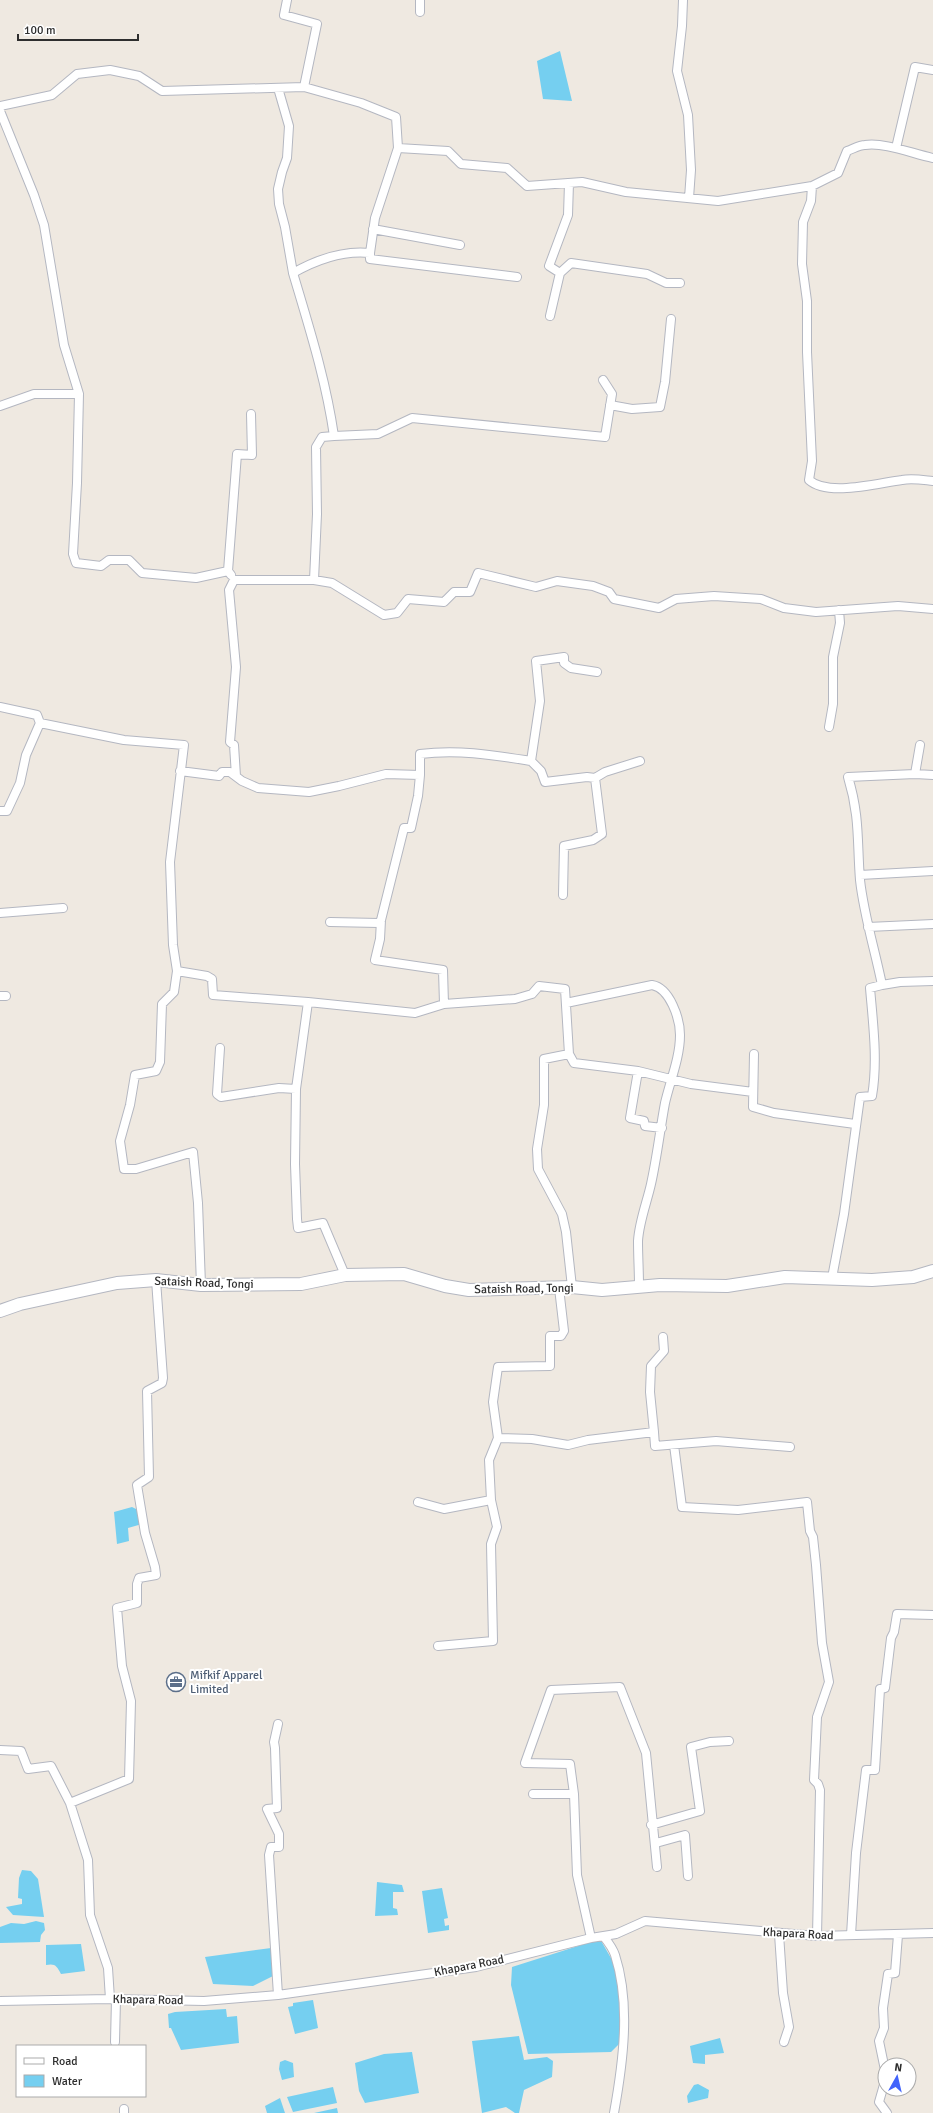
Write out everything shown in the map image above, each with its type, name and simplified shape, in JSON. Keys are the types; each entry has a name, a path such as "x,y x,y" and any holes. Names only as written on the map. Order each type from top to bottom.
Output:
{"street":[{"path":"287,0 284,15 317,24 304,87"},
{"path":"420,0 420,12"},
{"path":"683,0 677,71 688,115 691,170 689,198"},
{"path":"896,148 915,67 933,70"},
{"path":"0,106 52,95 77,74 110,70 139,76 162,91 304,87 361,103 396,117 398,148 373,229 370,259 517,277"},
{"path":"278,88 289,126 287,158 278,190 293,273 329,398 334,436"},
{"path":"0,111 34,195 44,225 64,346 79,394 77,483 73,554 76,563 101,566 109,560 129,560 142,573 196,578 228,571"},
{"path":"398,148 448,151 461,164 507,168 527,186 582,182 626,192 718,201 812,186 838,172 847,151 866,144 896,148 933,158"},
{"path":"560,273 549,266 568,215 569,182"},
{"path":"812,186 811,201 803,222 802,264 807,301 807,352 812,461 809,480 815,486 855,488 904,479 933,481"},
{"path":"373,229 460,245"},
{"path":"293,273 305,266 343,253 370,253"},
{"path":"550,316 560,273 571,263 647,274 666,282 680,283"},
{"path":"610,405 632,409 660,407 665,382 671,319"},
{"path":"314,580 317,514 316,447 322,437 378,434 412,418 605,437 612,394 603,380"},
{"path":"0,406 34,394 79,394"},
{"path":"234,580 228,571 237,454 252,455 251,414"},
{"path":"234,580 314,580 332,583 384,615 397,613 408,599 444,602 454,592 470,592 478,573 536,587 557,581 593,586 609,592 614,599 659,608 676,598 714,596 761,600 784,608 816,612 898,606 933,608"},
{"path":"234,580 229,590 236,667 230,742 234,745 236,776"},
{"path":"829,727 832,704 833,657 838,638 839,610"},
{"path":"531,761 540,701 536,661 564,657 564,663 571,668 597,672"},
{"path":"0,707 37,715 40,723 26,755 20,783 14,797 7,811 0,811"},
{"path":"40,723 124,740 184,745 170,862 173,945 176,971 174,992 162,1004 160,1062 156,1070 135,1075 130,1105 120,1141 124,1169 136,1169 193,1152 198,1203 202,1285"},
{"path":"915,774 920,745"},
{"path":"444,1004 443,970 375,960 380,939 381,920 404,828 411,828 418,796 420,754 442,751 481,752 531,761 541,771 545,782 587,777 595,778 605,772 640,762"},
{"path":"180,771 220,776 222,772 230,772 242,782 258,788 309,792 386,774 420,775"},
{"path":"882,985 868,927 860,875 859,830 856,801 848,777 915,774 933,775"},
{"path":"563,895 564,846 593,840 602,834 595,778"},
{"path":"860,875 933,871"},
{"path":"0,913 63,908"},
{"path":"330,922 370,923 379,922 381,920"},
{"path":"868,927 933,924"},
{"path":"176,971 207,976 212,979 213,995 308,1002 415,1013 444,1004 515,999 532,994 539,986 565,989 568,1054 574,1063 638,1071 672,1078 691,1084 753,1092"},
{"path":"832,1278 844,1214 855,1124 860,1097 872,1096 874,1050 870,988 900,982 933,981"},
{"path":"566,1004 652,985 659,986 664,990 674,1008 680,1034 672,1078 665,1103 662,1128 638,1239 639,1286"},
{"path":"308,1002 296,1089 295,1164 298,1228 323,1223 345,1275"},
{"path":"220,1048 217,1094 221,1097 279,1088 296,1089"},
{"path":"568,1054 544,1059 544,1105 537,1149 538,1169 562,1214 566,1232 572,1287"},
{"path":"754,1054 753,1107 774,1113 855,1124"},
{"path":"638,1071 630,1118 644,1121 645,1126 662,1128"},
{"name":"Sataish Road, Tongi","path":"0,1311 20,1304 117,1283 156,1280 202,1285 301,1284 345,1275 404,1274 445,1286 469,1290 572,1287 602,1290 639,1286 727,1286 785,1277 872,1280 913,1277 933,1271"},
{"path":"70,1803 129,1779 131,1701 122,1666 117,1608 136,1603 137,1584 139,1578 156,1575 145,1533 136,1485 149,1477 147,1391 162,1383 164,1378 156,1280"},
{"path":"438,1646 493,1641 492,1544 497,1527 491,1500 489,1460 498,1438 493,1402 498,1367 550,1366 550,1336 561,1336 564,1331 559,1288"},
{"path":"662,1337 664,1351 651,1366 650,1392 655,1446 716,1441 790,1447"},
{"path":"498,1438 532,1439 568,1445 588,1440 654,1432"},
{"path":"674,1444 682,1507 738,1510 807,1502 810,1532 813,1537 816,1565 822,1643 829,1682 817,1717 814,1757 814,1780 818,1784 820,1790 817,1936"},
{"path":"418,1502 444,1509 491,1500"},
{"path":"851,1935 856,1853 866,1770 875,1770 880,1689 886,1688 891,1638 894,1632 897,1614 933,1616"},
{"path":"591,1938 577,1875 574,1794 570,1764 525,1763 551,1690 620,1687 646,1753 651,1824 656,1843 657,1867"},
{"path":"278,1724 274,1742 277,1808 267,1809 279,1834 279,1847 271,1847 269,1855 278,1995"},
{"path":"651,1824 700,1811 691,1747 710,1742 730,1741"},
{"path":"0,1750 20,1752 28,1770 51,1766 70,1803 88,1860 90,1915 108,1968 113,1999 115,2042"},
{"path":"533,1794 574,1794"},
{"path":"656,1843 686,1835 688,1876"},
{"name":"Khapara Road","path":"0,2001 113,1999 204,2001 278,1995 476,1967 591,1938 616,1934 645,1921 779,1934 817,1936 933,1933"},
{"path":"779,1934 783,1993 789,2027 784,2042"},
{"path":"882,2057 879,2041 884,2028 883,2008 888,1974 895,1973 898,1935"},
{"path":"604,1937 615,1954 625,2002 623,2040 614,2113"},
{"path":"880,2097 879,2102 887,2113"}],"water":[{"path":"560,51 572,101 543,99 537,61"},
{"path":"132,1507 140,1511 142,1524 128,1528 129,1541 117,1544 114,1512"},
{"path":"22,1870 31,1871 38,1879 44,1917 13,1915 6,1907 22,1904 22,1899 18,1898 19,1878"},
{"path":"377,1882 402,1885 404,1892 393,1892 393,1908 397,1909 398,1915 375,1916"},
{"path":"442,1888 448,1918 444,1919 445,1926 449,1925 449,1930 428,1933 422,1891"},
{"path":"36,1921 44,1923 45,1930 41,1935 40,1942 0,1943 0,1927 11,1923 24,1924"},
{"path":"600,1939 615,1965 624,2008 621,2042 611,2052 528,2054 511,1985 512,1967"},
{"path":"81,1944 85,1971 61,1974 52,1964 46,1965 46,1945"},
{"path":"271,1948 273,1976 253,1986 213,1984 205,1957"},
{"path":"313,2000 318,2028 295,2034 288,2007 293,2006 293,2003"},
{"path":"226,2009 227,2017 237,2016 239,2043 181,2050 171,2028 169,2028 168,2014 175,2012"},
{"path":"519,2036 524,2060 547,2057 553,2061 552,2077 524,2090 519,2113 515,2113 506,2107 482,2113 472,2041"},
{"path":"720,2038 724,2053 705,2055 705,2064 693,2063 690,2046"},
{"path":"412,2052 419,2093 365,2103 359,2091 355,2063 384,2054"},
{"path":"285,2060 293,2063 294,2077 282,2080 279,2069 280,2062"},
{"path":"698,2084 709,2090 708,2098 688,2103 687,2096 694,2085"},
{"path":"333,2087 337,2103 293,2112 287,2097"},
{"path":"280,2098 285,2113 267,2113 265,2106"},
{"path":"337,2108 338,2113 314,2113"}],"place":[{"name":"Mifkif Apparel Limited","path":"176,1682"}]}
